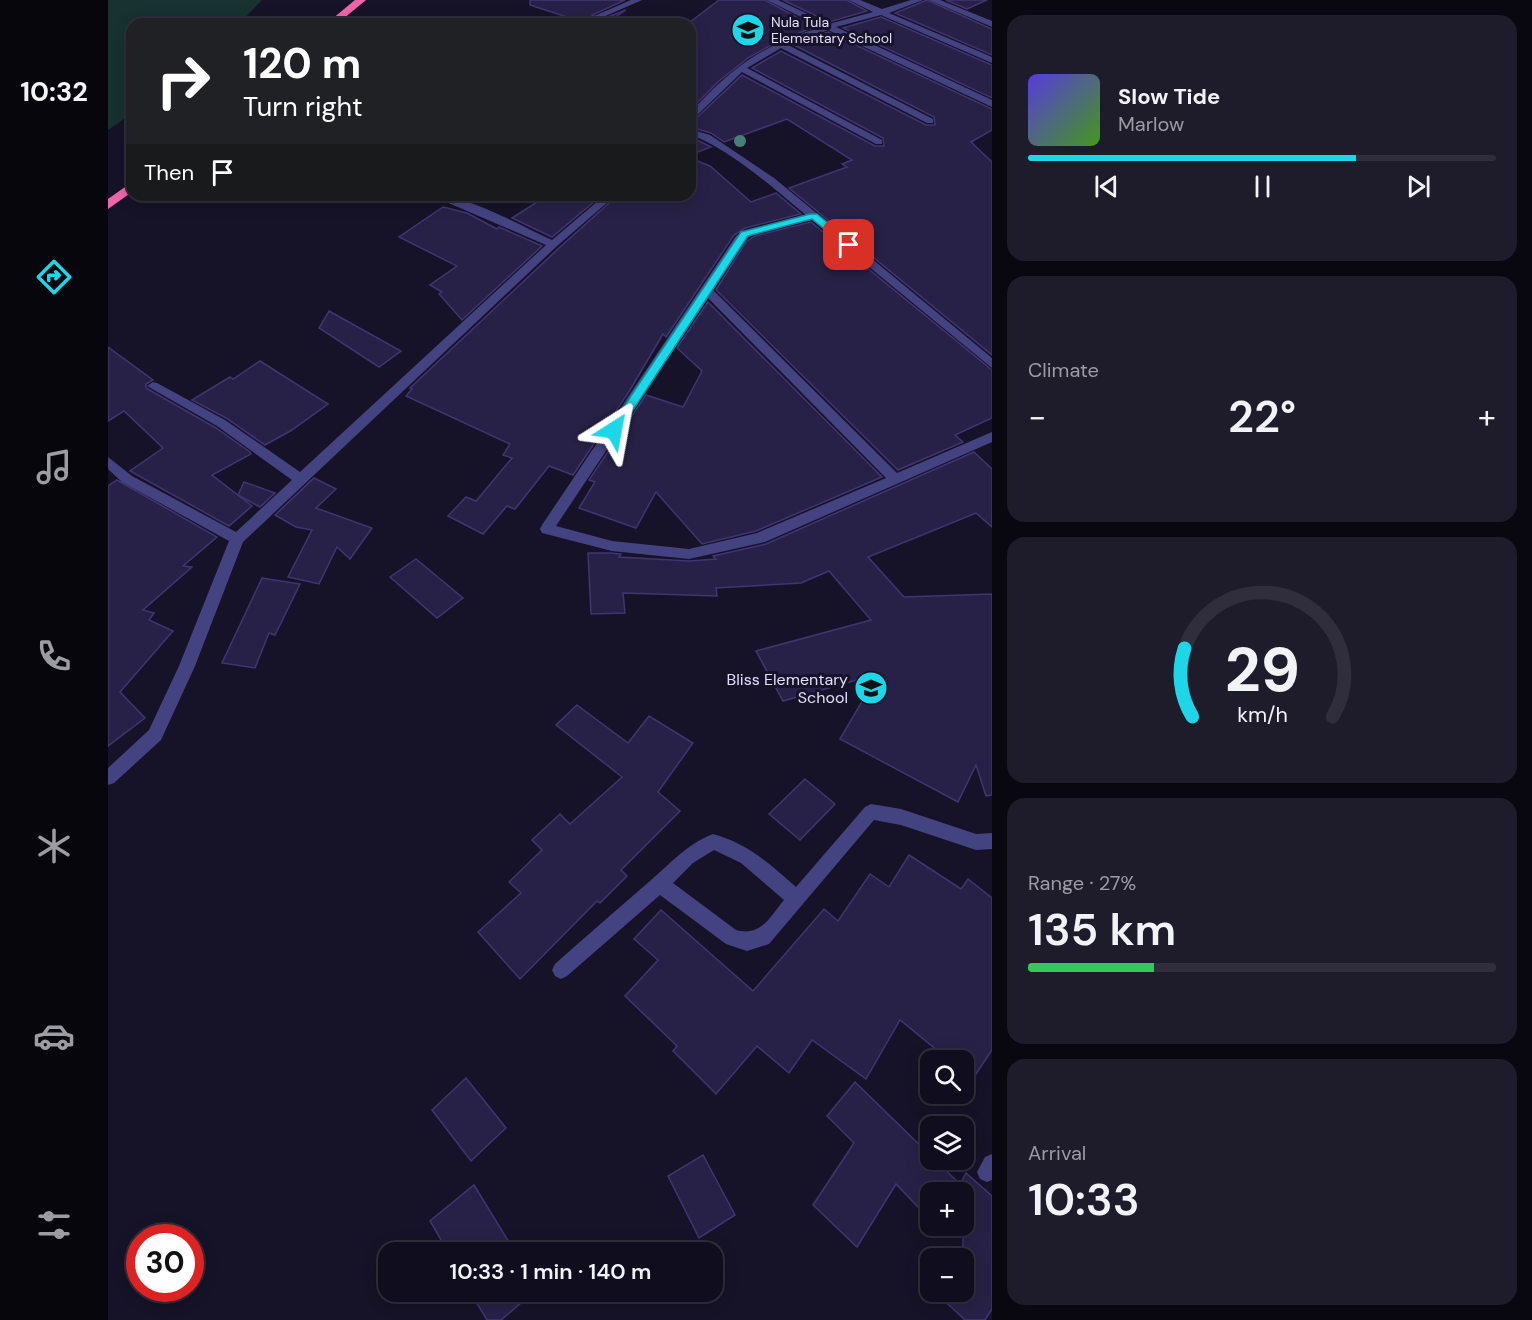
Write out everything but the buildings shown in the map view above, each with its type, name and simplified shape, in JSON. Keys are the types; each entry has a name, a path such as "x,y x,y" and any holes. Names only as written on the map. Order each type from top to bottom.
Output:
{"highway":[{"path":"338,18 361,0"},
{"path":"108,205 126,191"}],"street":[{"path":"598,16 639,0"},
{"path":"771,0 992,104"},
{"path":"853,0 992,60"},
{"path":"696,111 740,68 780,44 831,27 885,13 919,0"},
{"path":"933,0 992,24"},
{"path":"780,44 930,121"},
{"path":"740,68 879,142"},
{"path":"696,134 707,137 770,180 992,364"},
{"path":"452,201 553,244"},
{"path":"108,778 155,735 187,666 237,539 553,244 604,201"},
{"path":"814,216 744,234 547,530 612,546 689,554 760,538 992,437"},
{"path":"707,291 896,480"},
{"path":"153,386 222,423 300,478"},
{"path":"108,462 127,479 237,539"},
{"path":"660,884 732,938 747,942 763,938 871,812 902,817 976,842 992,841"},
{"path":"561,970 660,884 687,857 713,842 724,844 740,852 797,899"}],"green space":[{"path":"108,0 262,0 245,18 126,18 126,117 108,130"}],"place":[{"name":"Nula Tula Elementary School","path":"748,30"},
{"name":"Bliss Elementary School","path":"871,688"}],"route":[{"path":"614,430 744,234 814,216 849,245"}]}
